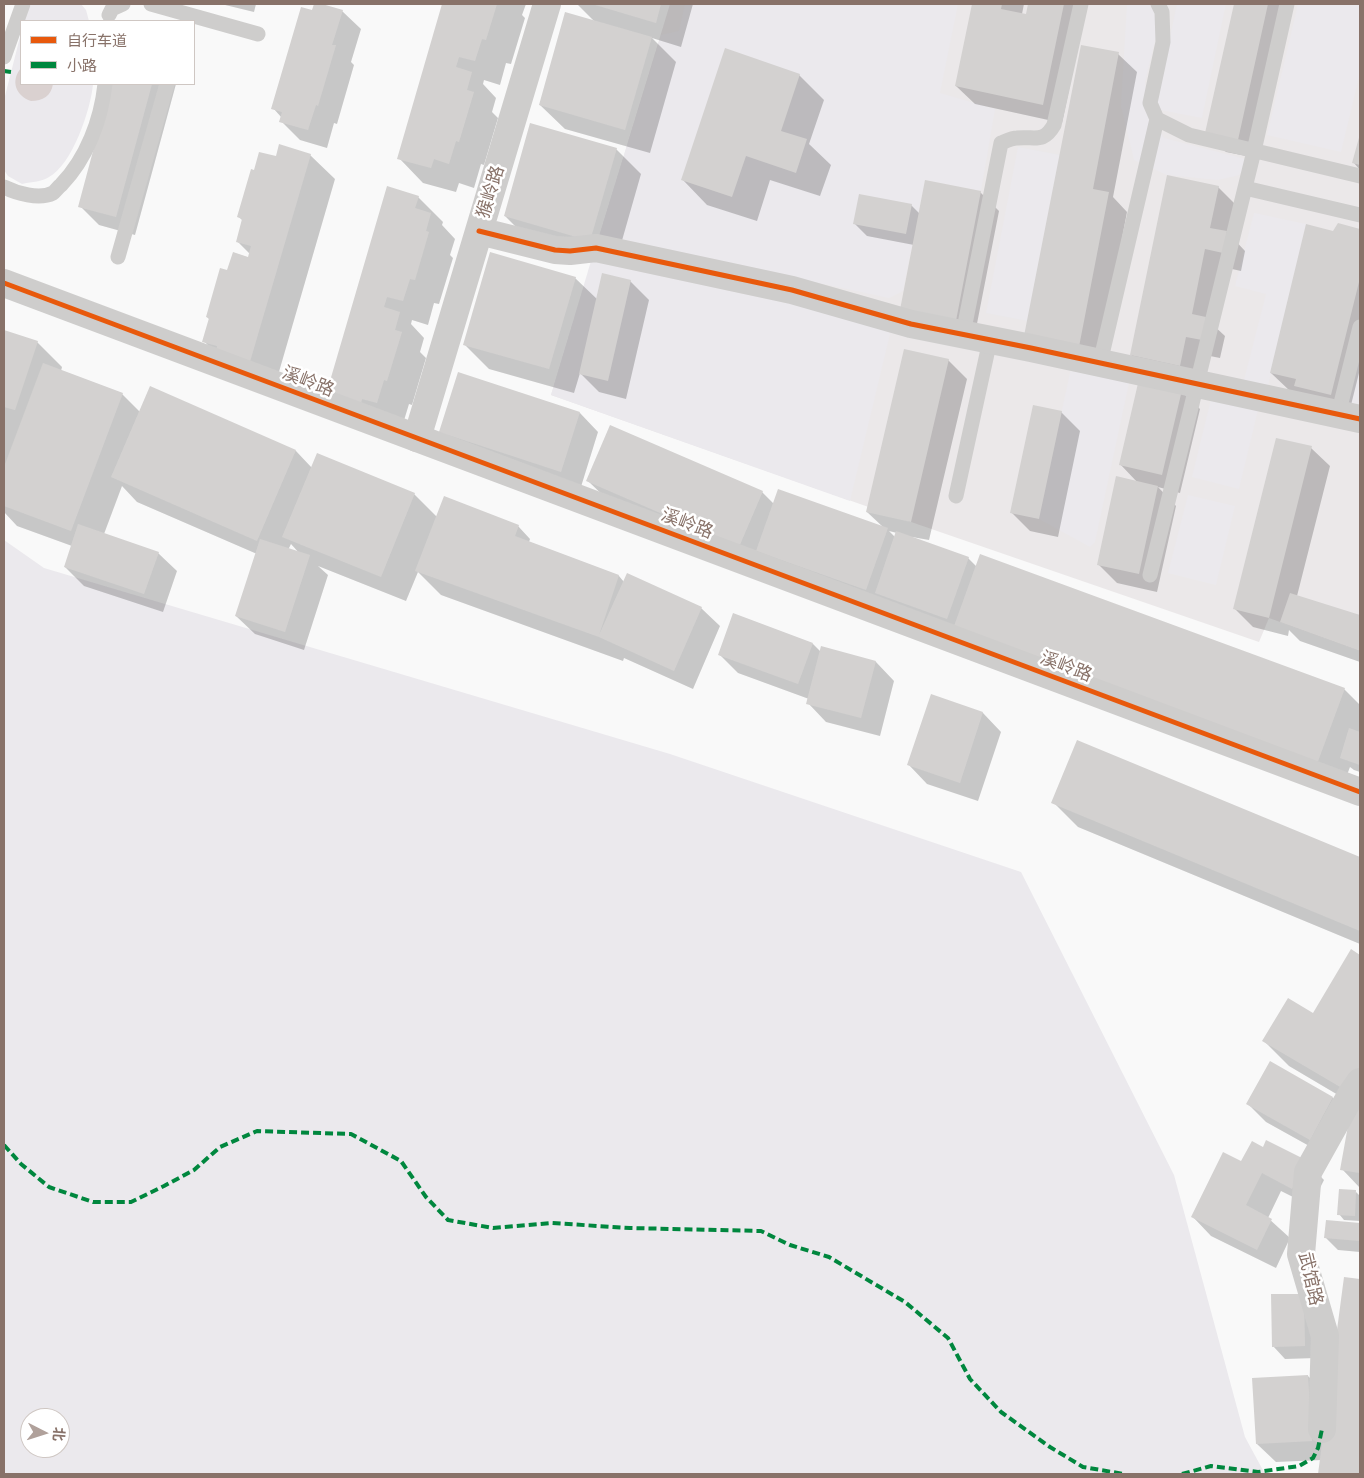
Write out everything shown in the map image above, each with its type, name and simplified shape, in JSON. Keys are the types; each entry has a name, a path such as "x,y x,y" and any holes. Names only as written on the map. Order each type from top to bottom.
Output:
{"street":[{"name":"猴岭路","path":"417,438 547,4"},
{"path":"479,231 555,250 570,251 596,248 792,290 911,324 1349,417"},
{"name":"溪岭路","path":"4,282 1360,792"},
{"name":"武馆路","path":"1322,1429 1325,1336 1301,1254 1308,1172 1360,1082"}],"lane":[{"path":"4,57 23,4"},
{"path":"107,13 124,4"},
{"path":"151,4 185,18"},
{"path":"963,334 1001,143 1018,138 1035,139 1049,134 1059,110 1081,4"},
{"path":"1100,363 1157,119 1150,103 1163,42 1162,12 1158,4"},
{"path":"1150,575 1254,151 1287,4"},
{"path":"195,20 258,34"},
{"path":"4,188 14,192 39,196 52,193 67,178 81,159 93,132 104,97 105,85"},
{"path":"118,257 167,85"},
{"path":"1157,119 1188,135 1360,176"},
{"path":"1245,188 1360,215"},
{"path":"1349,417 1360,327"},
{"path":"956,496 990,340"}],"shaded area":[{"path":"32,4 81,4 86,10 89,20 24,20 27,9"},
{"path":"670,4 1360,4 1360,651 1269,618 1259,642 551,395"},
{"path":"685,4 958,4 940,93 995,109 981,191 925,180 903,291 889,298 599,236 661,35 679,31"},
{"path":"1127,4 1164,4 1145,82 1147,113 1164,138 1249,160 1246,168 1239,175 1218,180 1167,175 1134,160 1121,106"},
{"path":"1177,4 1226,4 1202,118 1155,109"},
{"path":"1298,4 1360,4 1360,73 1341,152 1267,135"},
{"path":"20,37 20,85 93,85 89,107 79,135 65,161 57,171 46,179 22,184 8,176 4,170 4,100"},
{"path":"20,70 20,85 53,85 48,95 39,100 31,101 26,99 16,88 15,83"},
{"path":"1018,147 1060,155 1028,321 986,313"},
{"path":"1254,213 1306,224 1268,386 1244,380 1266,294 1235,286"},
{"path":"591,261 884,324 890,334 850,501 551,395"},
{"path":"1360,327 1360,407 1342,402"},
{"path":"1072,363 1129,383 1095,542 1090,547 1039,519"},
{"path":"1211,399 1258,410 1239,489 1192,477"},
{"path":"1188,495 1235,506 1216,585 1168,573"},
{"path":"4,540 44,568 670,754 1021,872 1174,1175 1245,1437 1265,1474 4,1474"}],"building":[{"path":"314,4 322,4 343,10 332,45 336,45 318,106 316,105 308,130 279,122 282,112 271,109 301,7 312,10"},
{"path":"442,4 497,4 486,40 482,39 475,61 459,57 456,67 472,72 467,90 474,92 459,142 456,141 449,164 434,159 431,168 397,159"},
{"path":"592,4 661,4 656,23"},
{"path":"972,4 1002,4 1001,9 1026,14 1028,4 1064,4 1043,105 955,86"},
{"path":"1234,4 1268,4 1238,140 1205,133"},
{"path":"565,12 652,37 625,130 539,105"},
{"path":"1081,45 1119,52 1093,189 1109,192 1078,352 1023,341"},
{"path":"725,48 800,74 781,131 807,139 796,173 746,156 732,197 681,180"},
{"path":"111,85 152,85 116,217 78,207"},
{"path":"530,123 617,148 590,241 504,216"},
{"path":"1360,134 1360,165 1352,163"},
{"path":"279,144 311,154 249,365 215,355 217,346 202,342 209,318 206,317 220,268 227,270 233,252 248,257 251,246 236,242 242,219 237,217 251,169 254,170 259,152 276,156"},
{"path":"1167,175 1219,186 1210,228 1227,231 1223,253 1205,249 1192,314 1206,317 1202,340 1186,337 1180,366 1130,355"},
{"path":"925,180 981,191 955,326 899,315"},
{"path":"387,186 419,196 415,208 431,213 426,231 429,232 415,280 410,279 403,301 387,297 384,307 400,312 395,330 402,332 387,381 384,380 377,403 362,399 360,408 325,398"},
{"path":"859,194 912,204 906,234 853,224"},
{"path":"1338,223 1360,229 1360,278 1331,395 1294,386 1296,379 1270,373 1306,224 1333,231"},
{"path":"490,252 576,277 549,369 463,345"},
{"path":"602,273 631,280 608,381 579,374"},
{"path":"4,330 38,341 15,410 4,407"},
{"path":"904,349 949,359 911,522 866,512"},
{"path":"43,363 123,393 71,531 4,506 4,467"},
{"path":"458,372 580,412 561,472 439,432"},
{"path":"1139,379 1182,390 1162,475 1119,465"},
{"path":"150,386 296,450 257,541 111,477"},
{"path":"1033,405 1062,411 1039,519 1010,513"},
{"path":"610,425 763,491 739,547 586,481"},
{"path":"1276,438 1312,446 1269,618 1233,609"},
{"path":"317,453 415,493 381,577 282,537"},
{"path":"1116,476 1158,486 1139,574 1097,565"},
{"path":"778,489 888,528 866,590 756,551"},
{"path":"444,496 519,525 515,536 619,575 599,635 627,573 702,607 674,671 599,637 415,571"},
{"path":"78,524 159,552 144,594 64,567"},
{"path":"896,531 969,557 947,619 875,593"},
{"path":"260,539 310,555 285,632 235,616"},
{"path":"980,554 1345,688 1317,764 953,629"},
{"path":"1290,593 1360,615 1360,651 1280,622"},
{"path":"733,613 813,643 798,684 718,655"},
{"path":"821,646 876,661 861,718 806,704"},
{"path":"931,694 983,712 960,783 907,765"},
{"path":"1349,728 1360,732 1360,765 1340,758"},
{"path":"1077,740 1360,857 1360,931 1051,803"},
{"path":"1351,949 1360,955 1360,1069 1347,1091 1262,1041 1288,998 1313,1013"},
{"path":"1270,1061 1333,1097 1310,1140 1246,1104"},
{"path":"1360,1095 1360,1173 1340,1170 1351,1109"},
{"path":"1266,1140 1306,1160 1292,1189 1262,1173 1246,1205 1272,1219 1257,1250 1191,1217 1223,1152 1241,1161 1252,1141 1263,1147"},
{"path":"1339,1189 1356,1190 1355,1216 1337,1215"},
{"path":"1326,1220 1360,1223 1360,1241 1324,1238"},
{"path":"1344,1277 1360,1279 1360,1474 1318,1474"},
{"path":"1271,1294 1304,1294 1305,1346 1272,1347"},
{"path":"1308,1375 1312,1441 1256,1444 1252,1378"}],"marked path":[{"path":"4,71 11,72"},
{"path":"4,1145 21,1164 49,1187 93,1202 131,1202 194,1170 220,1147 257,1131 351,1134 401,1161 426,1197 448,1220 493,1228 551,1223 630,1228 761,1231 790,1245 829,1257 905,1302 948,1338 970,1379 1001,1412 1050,1447 1083,1467 1124,1474"},
{"path":"1182,1474 1211,1466 1258,1472 1299,1466 1313,1458 1318,1448 1322,1429"}],"cycle path":[{"path":"479,231 555,250 570,251 596,248 792,290 911,324 1360,419"},
{"path":"4,283 1360,792"}]}
